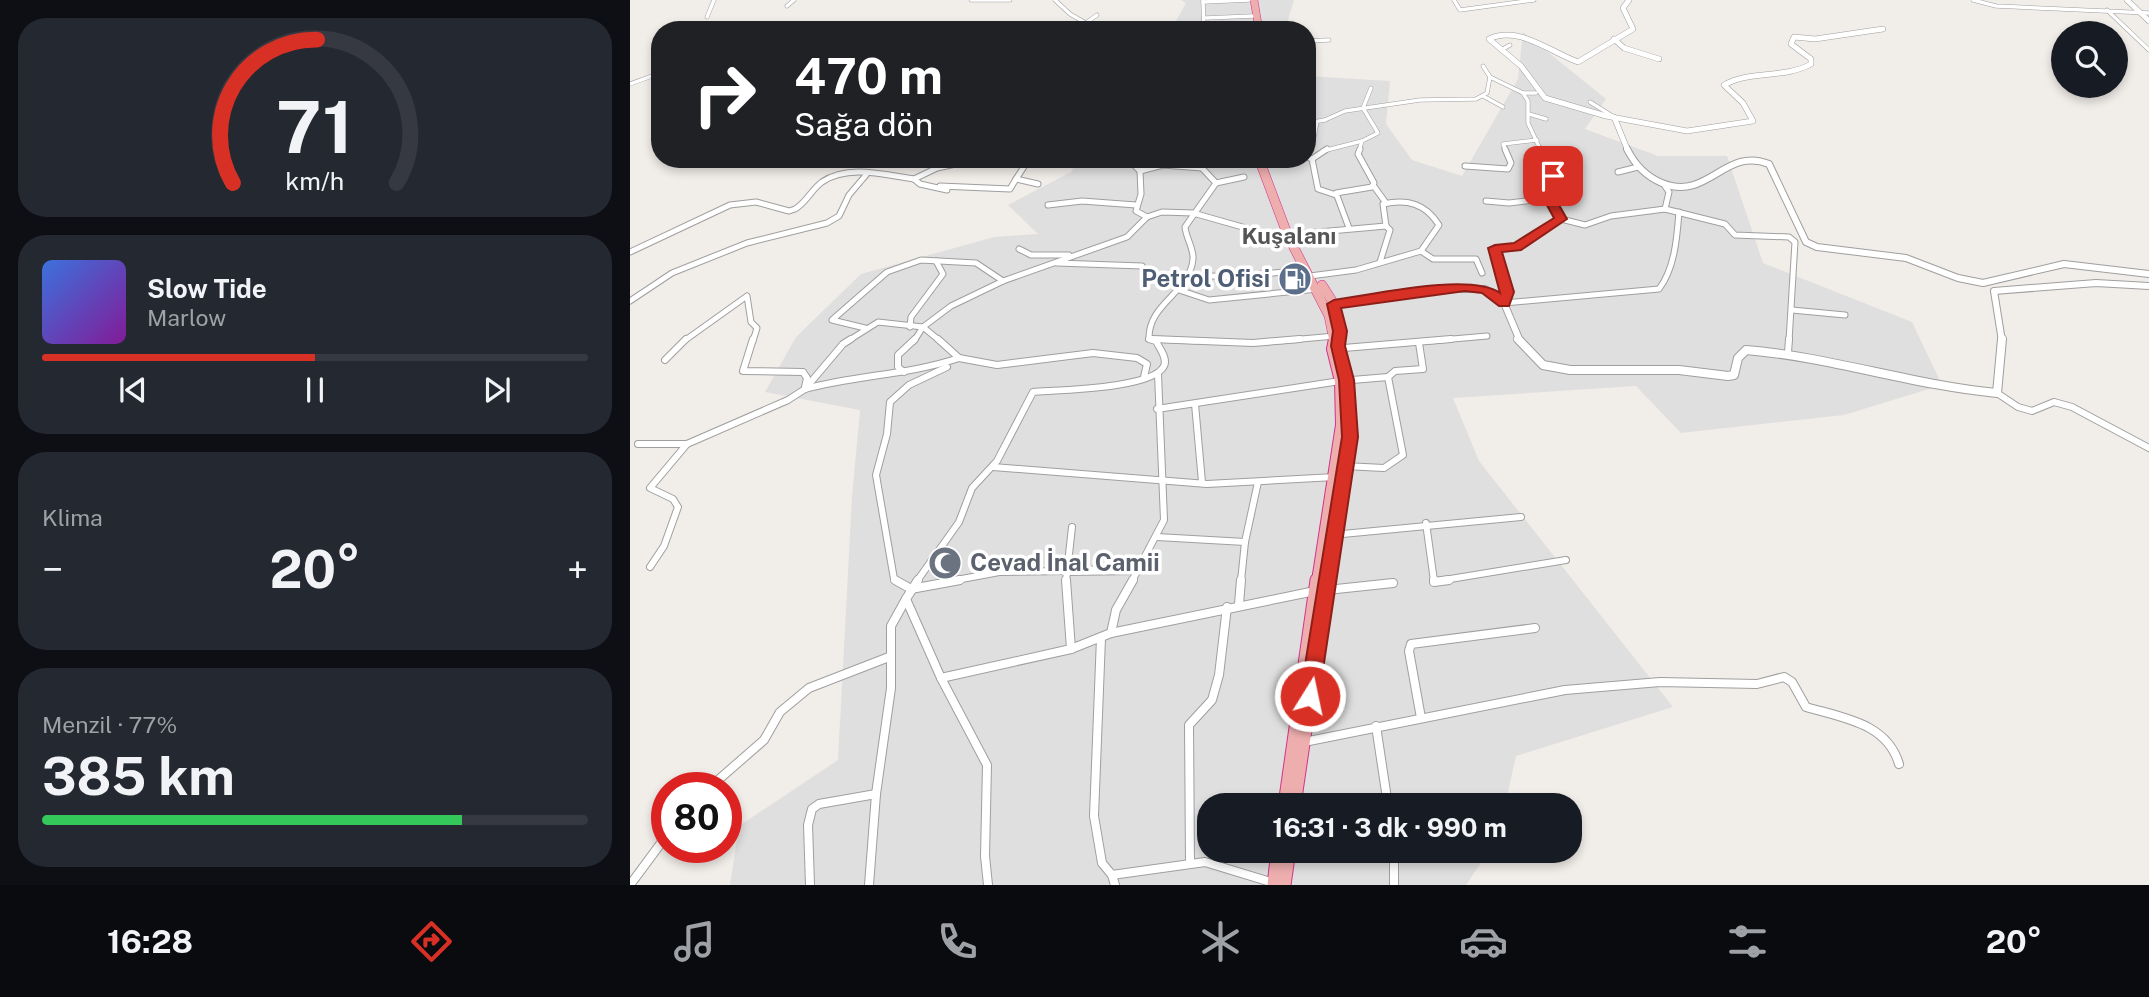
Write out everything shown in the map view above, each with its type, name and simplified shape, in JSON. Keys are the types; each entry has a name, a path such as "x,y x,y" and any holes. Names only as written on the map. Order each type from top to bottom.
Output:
{"highway":[{"path":"1251,0 1254,21"},
{"path":"1251,0 1254,21"},
{"path":"1263,168 1318,289 1329,305"},
{"path":"1269,168 1292,235"},
{"path":"1287,793 1340,470 1350,436 1343,380 1335,344 1340,331 1311,274"},
{"path":"1295,793 1298,739"},
{"path":"1277,884 1278,863"},
{"path":"1277,884 1284,863"}],"street":[{"path":"707,17 714,0"},
{"path":"788,5 794,0"},
{"path":"971,0 1010,0"},
{"path":"1055,0 1083,21"},
{"path":"1206,21 1203,1 1251,0"},
{"path":"1454,0 1460,10 1534,0"},
{"path":"1536,93 1528,73 1490,37 1502,34 1524,38 1578,62 1633,29 1632,22 1623,8 1629,0"},
{"path":"1973,0 1996,6 2149,13"},
{"path":"2127,0 2149,21"},
{"path":"2107,10 2149,50"},
{"path":"1089,21 1097,15"},
{"path":"1206,18 1253,16"},
{"path":"1522,93 1536,93 1563,105 1688,131 1751,122 1753,119 1743,103 1725,88 1727,81 1770,78 1802,70 1811,64 1811,59 1791,44 1794,37 1815,39 1819,36 1883,29"},
{"path":"1614,39 1624,48 1660,59"},
{"path":"1316,41 1329,40"},
{"path":"1503,49 1510,46"},
{"path":"1483,66 1490,77 1522,93 1528,101 1528,123 1553,178 1551,183 1555,190 1549,198 1509,203 1486,201"},
{"path":"630,84 651,76"},
{"path":"1483,96 1490,77"},
{"path":"1363,108 1371,88"},
{"path":"1316,126 1317,121 1345,110 1420,100 1465,100 1483,96 1503,107"},
{"path":"1590,102 1614,117 1638,167 1665,186 1682,191 1693,189 1725,168 1758,159 1769,164 1806,242 1817,247 1906,258 1958,278 1983,283 2064,264 2149,274"},
{"path":"1316,155 1330,148 1362,141 1378,133 1363,108"},
{"path":"1530,114 1546,119"},
{"path":"1187,274 1224,277 1356,270 1421,251 1437,230 1437,221 1419,203 1382,201 1358,154 1362,141"},
{"path":"1465,166 1508,169 1511,163 1503,144 1536,141"},
{"path":"1618,172 1638,167"},
{"path":"630,252 737,200 796,210 825,180 868,174 914,179 937,168"},
{"path":"938,187 958,184 976,189 1010,189 1023,168"},
{"path":"1137,168 1140,171 1141,194 1136,211 1147,217"},
{"path":"1140,171 1150,168"},
{"path":"1202,168 1216,183"},
{"path":"1313,168 1318,189 1336,195"},
{"path":"630,302 672,273 698,265 747,243 827,223 839,216 853,188 868,174"},
{"path":"1149,339 1146,327 1153,312 1179,290 1193,258 1185,227 1193,213 1216,183 1244,177"},
{"path":"914,179 920,184 947,190"},
{"path":"1016,179 1038,184"},
{"path":"1336,195 1336,192 1373,185"},
{"path":"1665,186 1669,192 1665,209"},
{"path":"1336,195 1349,228"},
{"path":"1549,198 1561,219 1585,225 1611,216 1665,209 1725,224 1735,236 1777,236 1793,239 1796,250 1790,286 1788,352"},
{"path":"1048,205 1082,201 1136,205"},
{"path":"1380,262 1390,230 1385,226 1382,214 1386,203"},
{"path":"904,372 898,367 898,355 916,342 923,327 951,306 1051,262 1127,237 1147,217 1162,212 1193,213 1274,236 1385,226"},
{"path":"1504,303 1583,298 1659,289 1666,280 1677,239 1679,212"},
{"path":"1504,303 1507,292 1495,248 1517,247 1561,219"},
{"path":"1019,249 1031,255 1075,254"},
{"path":"1421,251 1433,259 1476,259 1482,273"},
{"path":"864,328 832,320 887,272 921,260 976,263 1003,281"},
{"path":"910,327 911,317 943,274 937,268 936,261"},
{"path":"1051,262 1142,265"},
{"path":"1997,393 2003,348 1994,291 2096,283 2149,286"},
{"path":"1329,305 1465,286 1485,289 1504,303 1516,337 1543,365 1570,370 1679,370 1728,376 1734,375 1738,358 1746,350 1788,352 1846,368 1997,393 2024,411 2038,412 2054,402 2072,407 2149,448"},
{"path":"1179,290 1209,300 1318,289"},
{"path":"665,360 691,334 720,318 747,296 751,321 757,328 743,372 803,372 807,378 805,389"},
{"path":"1791,310 1845,315"},
{"path":"638,444 687,444 788,400 805,389 843,344 864,328 878,322 923,327 955,349 955,360"},
{"path":"1149,339 1335,344 1419,343 1487,337"},
{"path":"1111,634 1116,610 1164,520 1157,409 1158,374 1165,360 1156,341 1149,339"},
{"path":"1157,409 1343,380 1388,377 1395,371 1423,369 1419,343"},
{"path":"805,389 849,377 904,372 955,360 998,365 1027,359 1060,359 1093,353 1137,358 1147,364 1144,377"},
{"path":"955,360 934,375 908,383 890,402 887,434 876,475 885,513 894,579 911,589 999,572 1138,570"},
{"path":"869,885 877,794 891,688 891,626 911,589 959,522 972,488 993,467 1033,391 1116,385 1158,374"},
{"path":"993,467 1161,481 1293,484 1340,470 1376,471 1399,461 1403,455 1388,377"},
{"path":"1195,404 1202,482"},
{"path":"650,567 663,553 678,507 673,499 650,488 687,444"},
{"path":"1239,604 1245,542 1258,482"},
{"path":"1331,535 1426,523 1521,517"},
{"path":"1426,523 1434,582 1566,560"},
{"path":"1071,649 1065,570 1072,527"},
{"path":"1157,537 1245,542"},
{"path":"941,678 1071,649 1111,634 1239,604 1393,583"},
{"path":"906,599 941,678 987,765 985,856 988,885"},
{"path":"1190,862 1189,725 1212,700 1219,675 1227,607"},
{"path":"1421,718 1411,644 1535,628"},
{"path":"1101,638 1094,816 1102,863 1114,880 1190,862 1205,862 1277,884"},
{"path":"727,772 764,740 780,712 809,688 889,657"},
{"path":"1298,739 1565,690 1660,682 1757,684 1784,677 1792,682 1806,707 1856,721 1887,740 1897,754 1899,764"},
{"path":"1376,726 1386,793"},
{"path":"810,885 808,825 811,809 819,804 877,794"},
{"path":"630,884 651,856"},
{"path":"1394,863 1394,885"}],"shaded area":[{"path":"1181,0 1294,0 1288,21 1176,21 1186,3"},
{"path":"1523,32 1606,99 1585,129 1658,156 1727,156 1763,263 1912,322 1942,385 1844,415 1681,433 1636,386 1453,398 1479,461 1673,707 1516,756 1508,793 1197,793 1197,863 1481,863 1466,885 730,885 733,863 742,863 742,824 838,760 852,497 860,410 765,392 796,337 861,274 994,237 1038,234 1008,205 1071,172 1073,168 1316,168 1316,77 1390,81 1386,124 1412,160 1462,176 1518,79"}],"place":[{"name":"Petrol Ofisi","path":"1295,279"},
{"name":"Cevad İnal Camii","path":"945,563"}],"district":[{"name":"Kuşalanı","path":"1289,236"}],"route":[{"path":"1310,696 1350,437 1347,380 1338,346 1340,331 1334,304 1465,286 1485,289 1504,303 1507,292 1495,248 1517,247 1561,219 1549,198 1555,190 1551,183 1553,176"}]}
